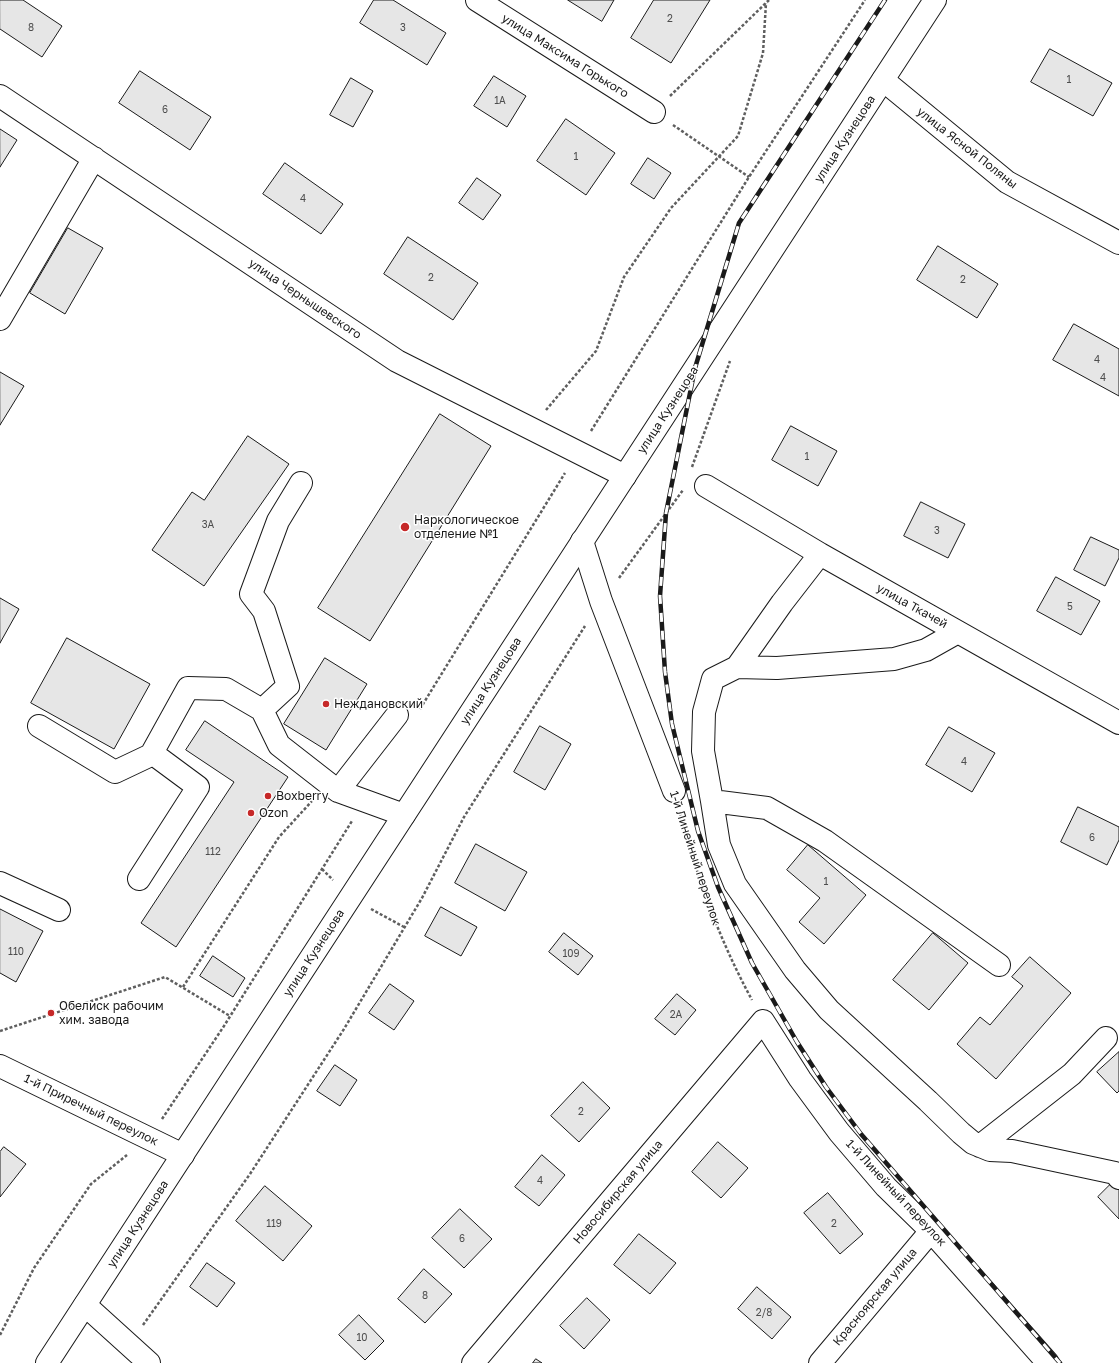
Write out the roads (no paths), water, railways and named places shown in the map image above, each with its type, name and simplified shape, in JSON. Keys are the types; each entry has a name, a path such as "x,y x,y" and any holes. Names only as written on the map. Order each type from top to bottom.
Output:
{"street":[{"name":"улица Максима Горького","path":"477,0 654,112"},
{"name":"улица Кузнецова","path":"47,1363 935,0"},
{"name":"улица Ясной Поляны","path":"883,80 1007,182 1119,243"},
{"name":"улица Чернышевского","path":"0,96 397,361 625,476"},
{"path":"0,319 94,158"},
{"path":"262,710 288,686 264,611 251,594 278,521 301,483"},
{"name":"улица Ткачей","path":"696,487 820,554 1119,723"},
{"name":"1-й Линейный переулок","path":"582,541 601,601 674,791"},
{"path":"737,667 782,603 820,554"},
{"path":"958,632 926,650 894,659 776,668 737,667 713,679 704,712 703,751 719,845 735,884 795,970 829,1010 928,1101 960,1133 980,1146 990,1150 1012,1151 1115,1173 1119,1178"},
{"path":"39,726 115,772 153,754 188,688 226,689 262,710 279,745 338,791 404,815"},
{"path":"338,791 397,715"},
{"path":"139,879 198,787 153,754"},
{"path":"712,801 767,808 826,841 999,965"},
{"path":"0,883 59,910"},
{"name":"1-й Линейный переулок","path":"764,1021 800,1079 839,1132 886,1187 931,1231 1048,1363"},
{"name":"Новосибирская улица","path":"473,1363 764,1021"},
{"path":"980,1146 1072,1074 1106,1038"},
{"name":"1-й Приречный переулок","path":"0,1066 183,1155"},
{"name":"Красноярская улица","path":"820,1363 931,1231"},
{"path":"85,1305 149,1363"}],"railway":[{"path":"885,0 739,223 695,368 666,513 660,596 665,672 672,724 698,831 718,887 752,963 797,1042 826,1087 861,1134 1060,1363"}],"place":[{"name":"Наркологическое отделение №1","path":"405,527"},
{"name":"Неждановский","path":"326,704"},
{"name":"Boxberry","path":"268,796"},
{"name":"Ozon","path":"251,813"},
{"name":"Обелиск рабочим хим. завода","path":"51,1013"}]}
